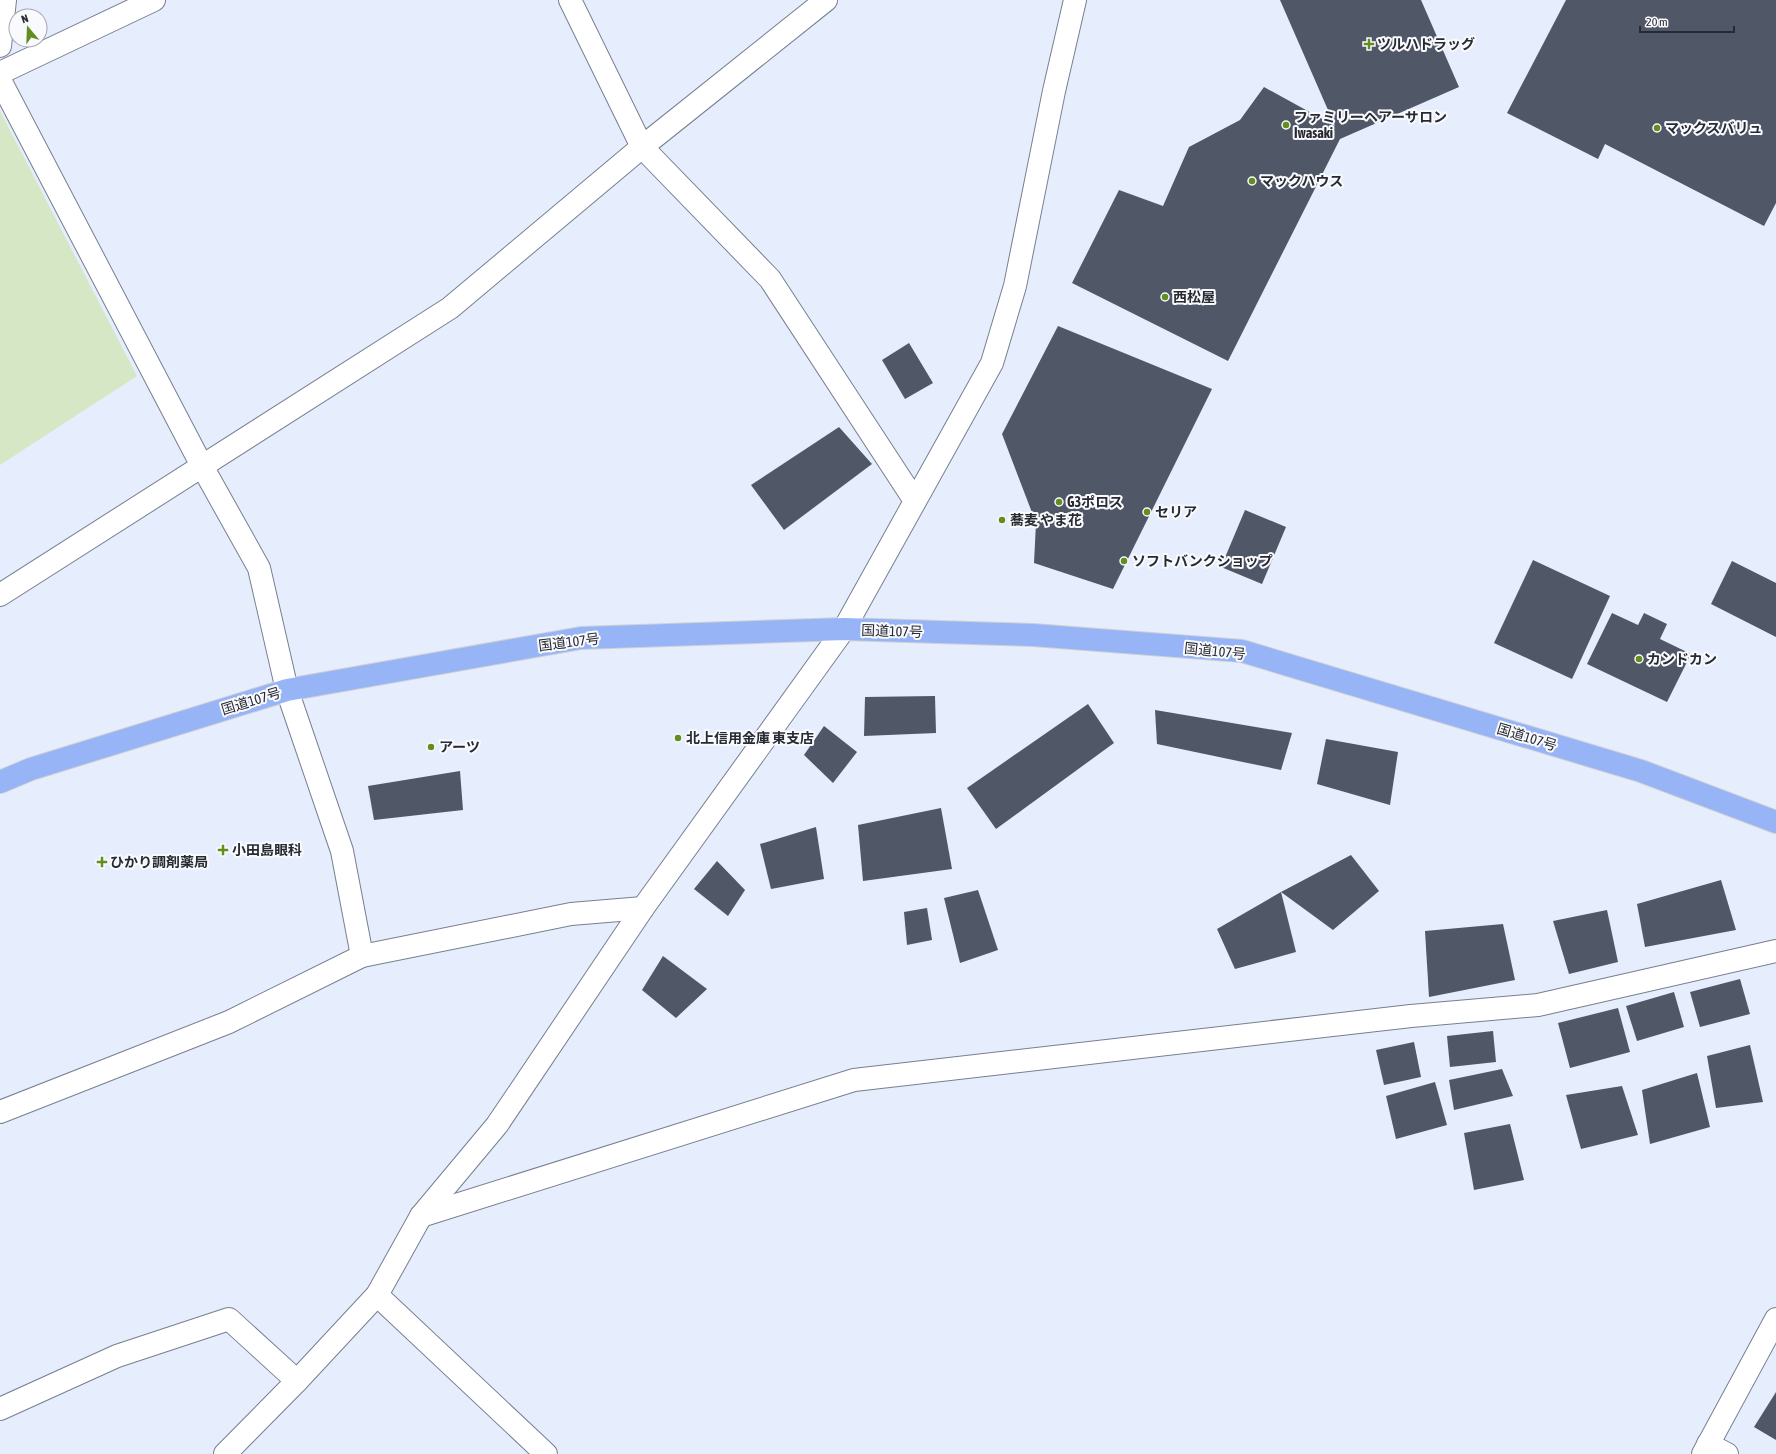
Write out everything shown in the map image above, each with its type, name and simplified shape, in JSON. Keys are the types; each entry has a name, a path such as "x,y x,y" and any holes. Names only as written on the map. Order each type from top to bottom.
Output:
{"highway":[{"name":"国道107号","path":"0,782 31,770 287,690 581,638 844,629 1033,635 1242,652 1641,771 1776,822"}],"street":[{"path":"0,46 5,0"},
{"path":"0,74 154,0"},
{"path":"570,0 642,147 770,280 915,501"},
{"path":"0,595 450,308 642,147 826,0"},
{"path":"225,1454 297,1381 377,1295 421,1216 497,1125 643,908 844,629 992,363 1015,286 1054,91 1075,0"},
{"path":"0,80 202,466 259,568 287,690 342,850 362,956"},
{"path":"0,1112 229,1022 362,956 571,914 643,908"},
{"path":"421,1216 854,1080 1411,1016 1538,1005 1776,951"},
{"path":"377,1295 546,1454"},
{"path":"0,1409 117,1356 229,1319 297,1381"},
{"path":"1727,1454 1705,1449 1776,1320"}],"green space":[{"path":"0,111 137,376 0,465"}],"building":[{"path":"1280,0 1421,0 1459,87 1340,139 1228,361 1072,283 1119,190 1163,206 1189,147 1240,120 1264,87 1335,126"},
{"name":"マックスバリュ","path":"1566,0 1776,0 1776,203 1764,226 1605,144 1598,159 1507,113"},
{"path":"1058,326 1212,389 1113,589 1034,563 1036,523 1002,434"},
{"path":"909,343 933,383 905,399 882,360"},
{"path":"839,427 872,464 784,530 751,485"},
{"path":"1245,510 1286,527 1262,584 1221,567"},
{"path":"1533,560 1610,596 1572,679 1494,643"},
{"path":"1732,561 1776,583 1776,637 1711,604"},
{"name":"カンドカン","path":"1612,613 1638,625 1644,613 1667,624 1660,639 1691,654 1667,702 1587,664"},
{"path":"935,696 936,733 864,736 865,697"},
{"path":"1088,704 1114,743 996,829 967,788"},
{"path":"1155,710 1292,733 1281,770 1157,744"},
{"path":"824,726 857,752 833,783 804,755"},
{"path":"1326,739 1398,752 1390,805 1317,784"},
{"path":"460,771 463,810 374,820 368,786"},
{"path":"941,808 952,869 863,881 858,825"},
{"path":"816,827 824,879 771,889 760,844"},
{"path":"1351,855 1379,891 1333,930 1281,892"},
{"path":"717,861 745,890 728,916 694,889"},
{"path":"1721,880 1736,930 1645,947 1637,904"},
{"path":"978,890 998,950 960,963 944,898"},
{"path":"1281,892 1296,952 1235,969 1217,929"},
{"path":"927,908 932,940 907,945 904,912"},
{"path":"1607,910 1618,962 1569,974 1553,921"},
{"path":"1503,924 1515,980 1429,997 1425,931"},
{"path":"663,956 707,989 676,1018 642,990"},
{"path":"1740,979 1750,1014 1700,1027 1690,992"},
{"path":"1674,992 1684,1027 1637,1041 1626,1006"},
{"path":"1618,1008 1630,1052 1570,1068 1558,1023"},
{"path":"1493,1031 1496,1062 1450,1067 1447,1036"},
{"path":"1414,1042 1421,1077 1384,1085 1376,1050"},
{"path":"1750,1045 1763,1102 1716,1108 1707,1056"},
{"path":"1502,1069 1513,1096 1454,1110 1449,1080"},
{"path":"1697,1073 1710,1127 1650,1144 1642,1090"},
{"path":"1435,1082 1447,1125 1396,1139 1386,1096"},
{"path":"1622,1086 1638,1135 1581,1149 1566,1095"},
{"path":"1510,1124 1524,1180 1474,1190 1464,1133"},
{"path":"1776,1392 1776,1440 1754,1427"}],"place":[{"name":"ツルハドラッグ","path":"1369,44"},
{"name":"ファミリーヘアーサロン Iwasaki","path":"1286,125"},
{"name":"マックスバリュ","path":"1657,128"},
{"name":"マックハウス","path":"1252,181"},
{"name":"西松屋","path":"1165,297"},
{"name":"G3ポロス","path":"1059,502"},
{"name":"セリア","path":"1147,512"},
{"name":"蕎麦 やま花","path":"1002,520"},
{"name":"ソフトバンクショップ","path":"1124,561"},
{"name":"カンドカン","path":"1639,659"},
{"name":"北上信用金庫 東支店","path":"678,738"},
{"name":"アーツ","path":"431,747"},
{"name":"小田島眼科","path":"223,850"},
{"name":"ひかり調剤薬局","path":"102,862"}]}
